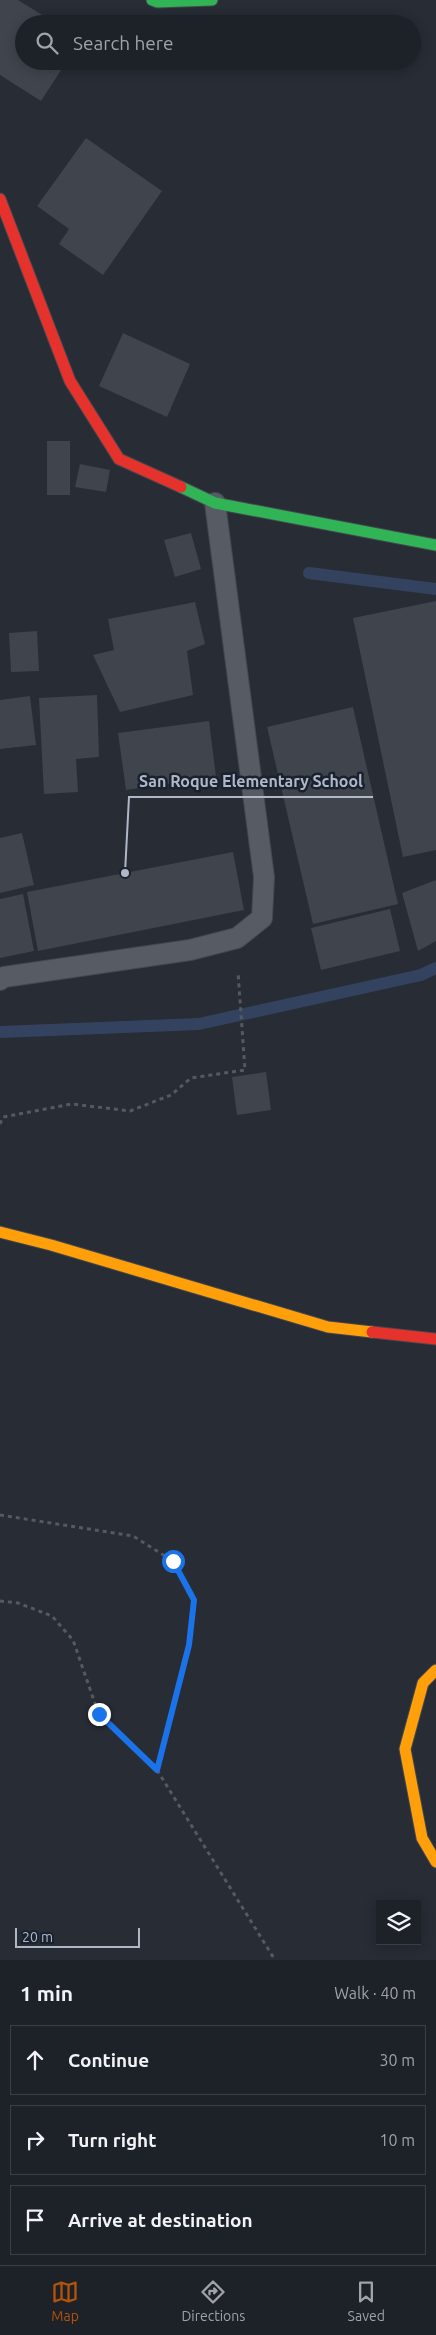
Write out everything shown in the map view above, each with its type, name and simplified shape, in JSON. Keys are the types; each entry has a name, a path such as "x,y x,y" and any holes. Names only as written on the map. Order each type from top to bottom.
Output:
{"street":[{"path":"152,0 157,2 212,0"},
{"path":"0,199 70,381 119,459 215,503 436,545"},
{"path":"0,1232 51,1245 328,1327 436,1340"},
{"path":"436,1670 423,1682 405,1749 422,1838 436,1862"}],"lane":[{"path":"0,980 4,977 190,950 237,938 262,918 264,877 215,503"}],"path":[{"path":"0,1124 3,1117 72,1104 130,1111 171,1095 191,1078 246,1070 239,987"},
{"path":"0,1515 133,1536 173,1561 194,1600 189,1645 157,1770"},
{"path":"0,1601 18,1603 52,1616 73,1640 99,1714 157,1770 275,1960"}],"building":[{"path":"0,0 18,0 42,15 15,15 15,70 61,70 41,101 0,75"},
{"path":"86,138 162,191 103,275 59,244 69,229 37,206"},
{"path":"123,333 190,364 167,417 99,386"},
{"path":"47,441 70,441 70,495 47,495"},
{"path":"80,464 110,470 106,492 75,487"},
{"path":"191,533 201,569 175,577 164,540"},
{"path":"436,601 436,850 403,857 353,618"},
{"path":"195,602 205,644 187,651 193,695 120,712 93,655 114,650 108,619"},
{"path":"37,631 39,671 11,672 9,633"},
{"path":"97,695 99,757 76,759 78,792 44,794 39,698"},
{"path":"30,696 36,745 0,749 0,700"},
{"path":"353,707 398,904 313,924 267,727"},
{"path":"209,721 216,777 126,790 118,733"},
{"path":"22,833 34,885 0,893 0,838"},
{"path":"233,852 244,910 38,951 27,892"},
{"path":"436,880 436,941 418,951 402,893"},
{"path":"23,894 34,951 0,958 0,899"},
{"path":"390,909 400,951 321,970 311,928"},
{"path":"266,1072 271,1110 237,1115 232,1077"}],"waterway":[{"path":"309,573 436,589"},
{"path":"0,1032 199,1024 421,975 436,968"}],"traffic: fast":[{"path":"152,0 157,2 212,0"},
{"path":"181,487 215,503 436,545"}],"traffic: slow":[{"path":"0,1232 51,1245 328,1327 372,1332"},
{"path":"436,1670 423,1683 405,1749 422,1838 436,1862"}],"traffic: jam":[{"path":"0,199 70,381 119,459 181,487"},
{"path":"372,1332 436,1339"}],"place":[{"name":"San Roque Elementary School","path":"125,873"}],"route":[{"path":"99,1714 157,1770 189,1645 194,1600 173,1561"}]}
